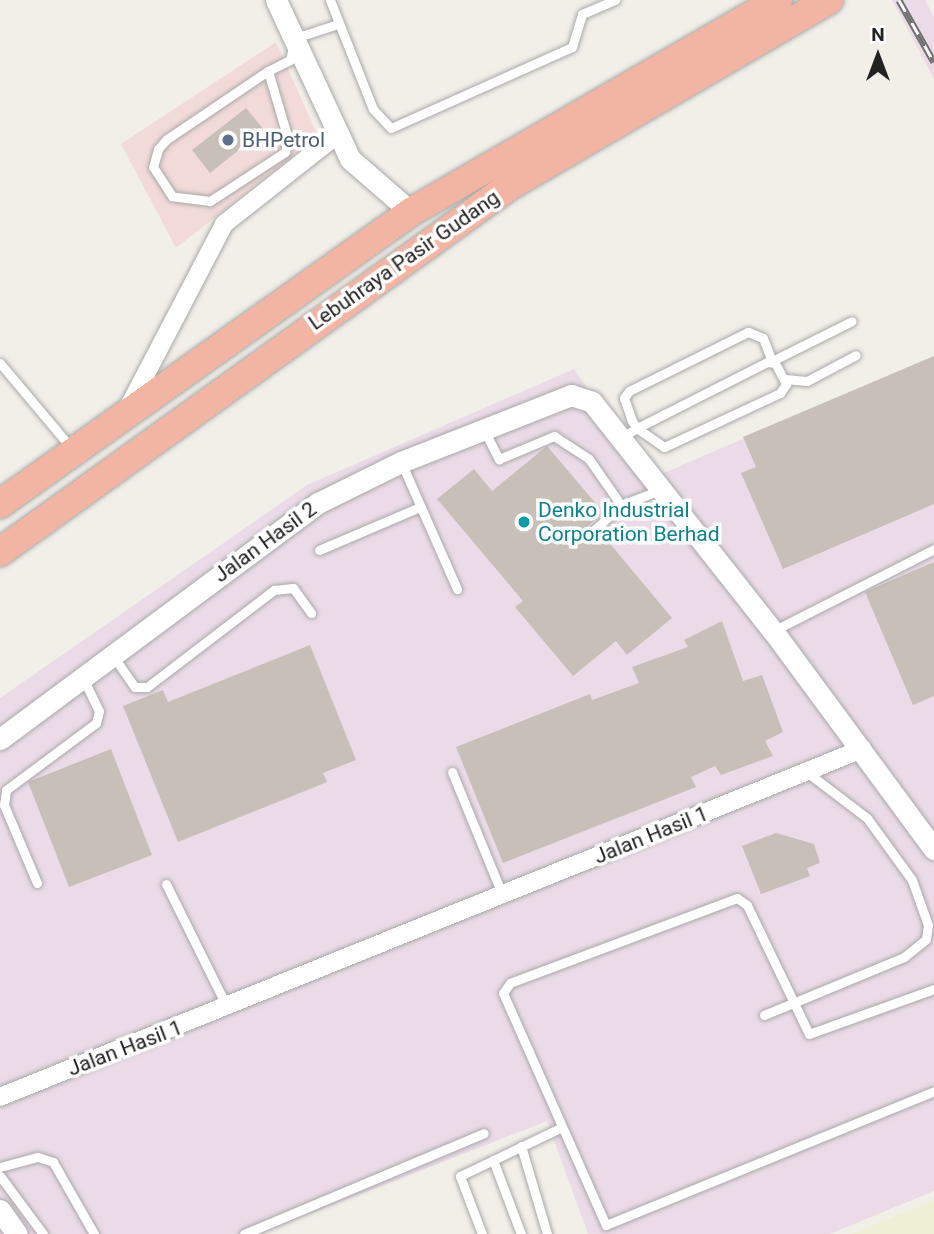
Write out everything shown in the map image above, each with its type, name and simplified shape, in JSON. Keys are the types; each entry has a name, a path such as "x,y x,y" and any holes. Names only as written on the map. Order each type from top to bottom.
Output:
{"highway":[{"name":"Lebuhraya Pasir Gudang","path":"0,504 411,212 778,0"},
{"name":"Lebuhraya Pasir Gudang","path":"0,552 511,185 819,6"}],"street":[{"path":"276,0 350,159 411,212"},
{"path":"125,414 224,224 338,134"},
{"name":"Jalan Hasil 2","path":"0,739 318,503 401,462 571,395 592,402 628,433"},
{"path":"628,433 660,490 773,631 934,849"},
{"name":"Jalan Hasil 1","path":"0,1097 228,1009 502,894 862,749"},
{"path":"0,1210 17,1234"}],"lane":[{"path":"330,0 373,109 391,128 572,47 582,15 615,0"},
{"path":"268,71 288,139 285,152 210,201 172,196 153,167 158,149 268,71 289,60 295,38 338,24"},
{"path":"628,433 852,321"},
{"path":"628,433 625,404 629,391 748,332 763,338 772,361 785,379 807,381 856,355"},
{"path":"0,363 75,452"},
{"path":"628,433 667,446 780,393 785,379"},
{"path":"483,429 499,459 510,459 554,436 571,443 621,505"},
{"path":"401,462 457,589"},
{"path":"592,531 621,505 660,490"},
{"path":"319,550 420,507"},
{"path":"773,631 934,549"},
{"path":"112,654 135,687 147,687 274,590 293,588 311,613"},
{"path":"37,883 4,805 6,790 96,723 99,711 83,676"},
{"path":"452,772 502,894"},
{"path":"764,1015 904,957 926,939 928,925 912,880 867,818 808,773"},
{"path":"166,884 228,1009"},
{"path":"934,989 813,1035 803,1029 747,905 737,898 510,983 504,997 600,1220 610,1226 934,1091"},
{"path":"482,1234 460,1176 560,1128"},
{"path":"244,1234 484,1133"},
{"path":"521,1146 547,1234"},
{"path":"0,1167 38,1157 54,1162 94,1234"},
{"path":"493,1160 521,1234"},
{"path":"0,1176 43,1234"}],"shaded area":[{"path":"892,0 925,0 934,17 934,79"},
{"path":"276,42 318,136 176,248 121,144"},
{"path":"934,356 934,1191 830,1234 588,1234 547,1121 259,1234 0,1234 0,698 307,485 574,369 650,479"}],"green space":[{"path":"934,1200 934,1234 852,1234"}],"building":[{"name":"BHPetrol","path":"246,108 264,130 210,173 192,150"},
{"path":"934,356 934,504 783,569 741,473 756,467 743,437"},
{"path":"547,446 603,512 587,527 586,536 601,533 672,618 627,655 616,641 573,676 515,607 523,601 437,499 474,469 492,491"},
{"path":"934,562 934,696 913,705 865,592"},
{"path":"722,621 743,681 762,675 783,732 765,741 773,756 721,775 715,766 691,777 696,787 503,863 456,747 590,694 592,700 639,683 632,667 688,647 684,640"},
{"path":"310,645 356,760 323,773 327,782 178,842 123,706 163,690 168,702"},
{"path":"111,749 152,855 69,887 28,782"},
{"path":"776,833 814,844 820,863 807,868 810,876 761,894 742,846"}],"railway":[{"path":"899,0 934,62"}],"place":[{"name":"BHPetrol","path":"228,140"},
{"name":"Denko Industrial Corporation Berhad","path":"524,522"}]}
